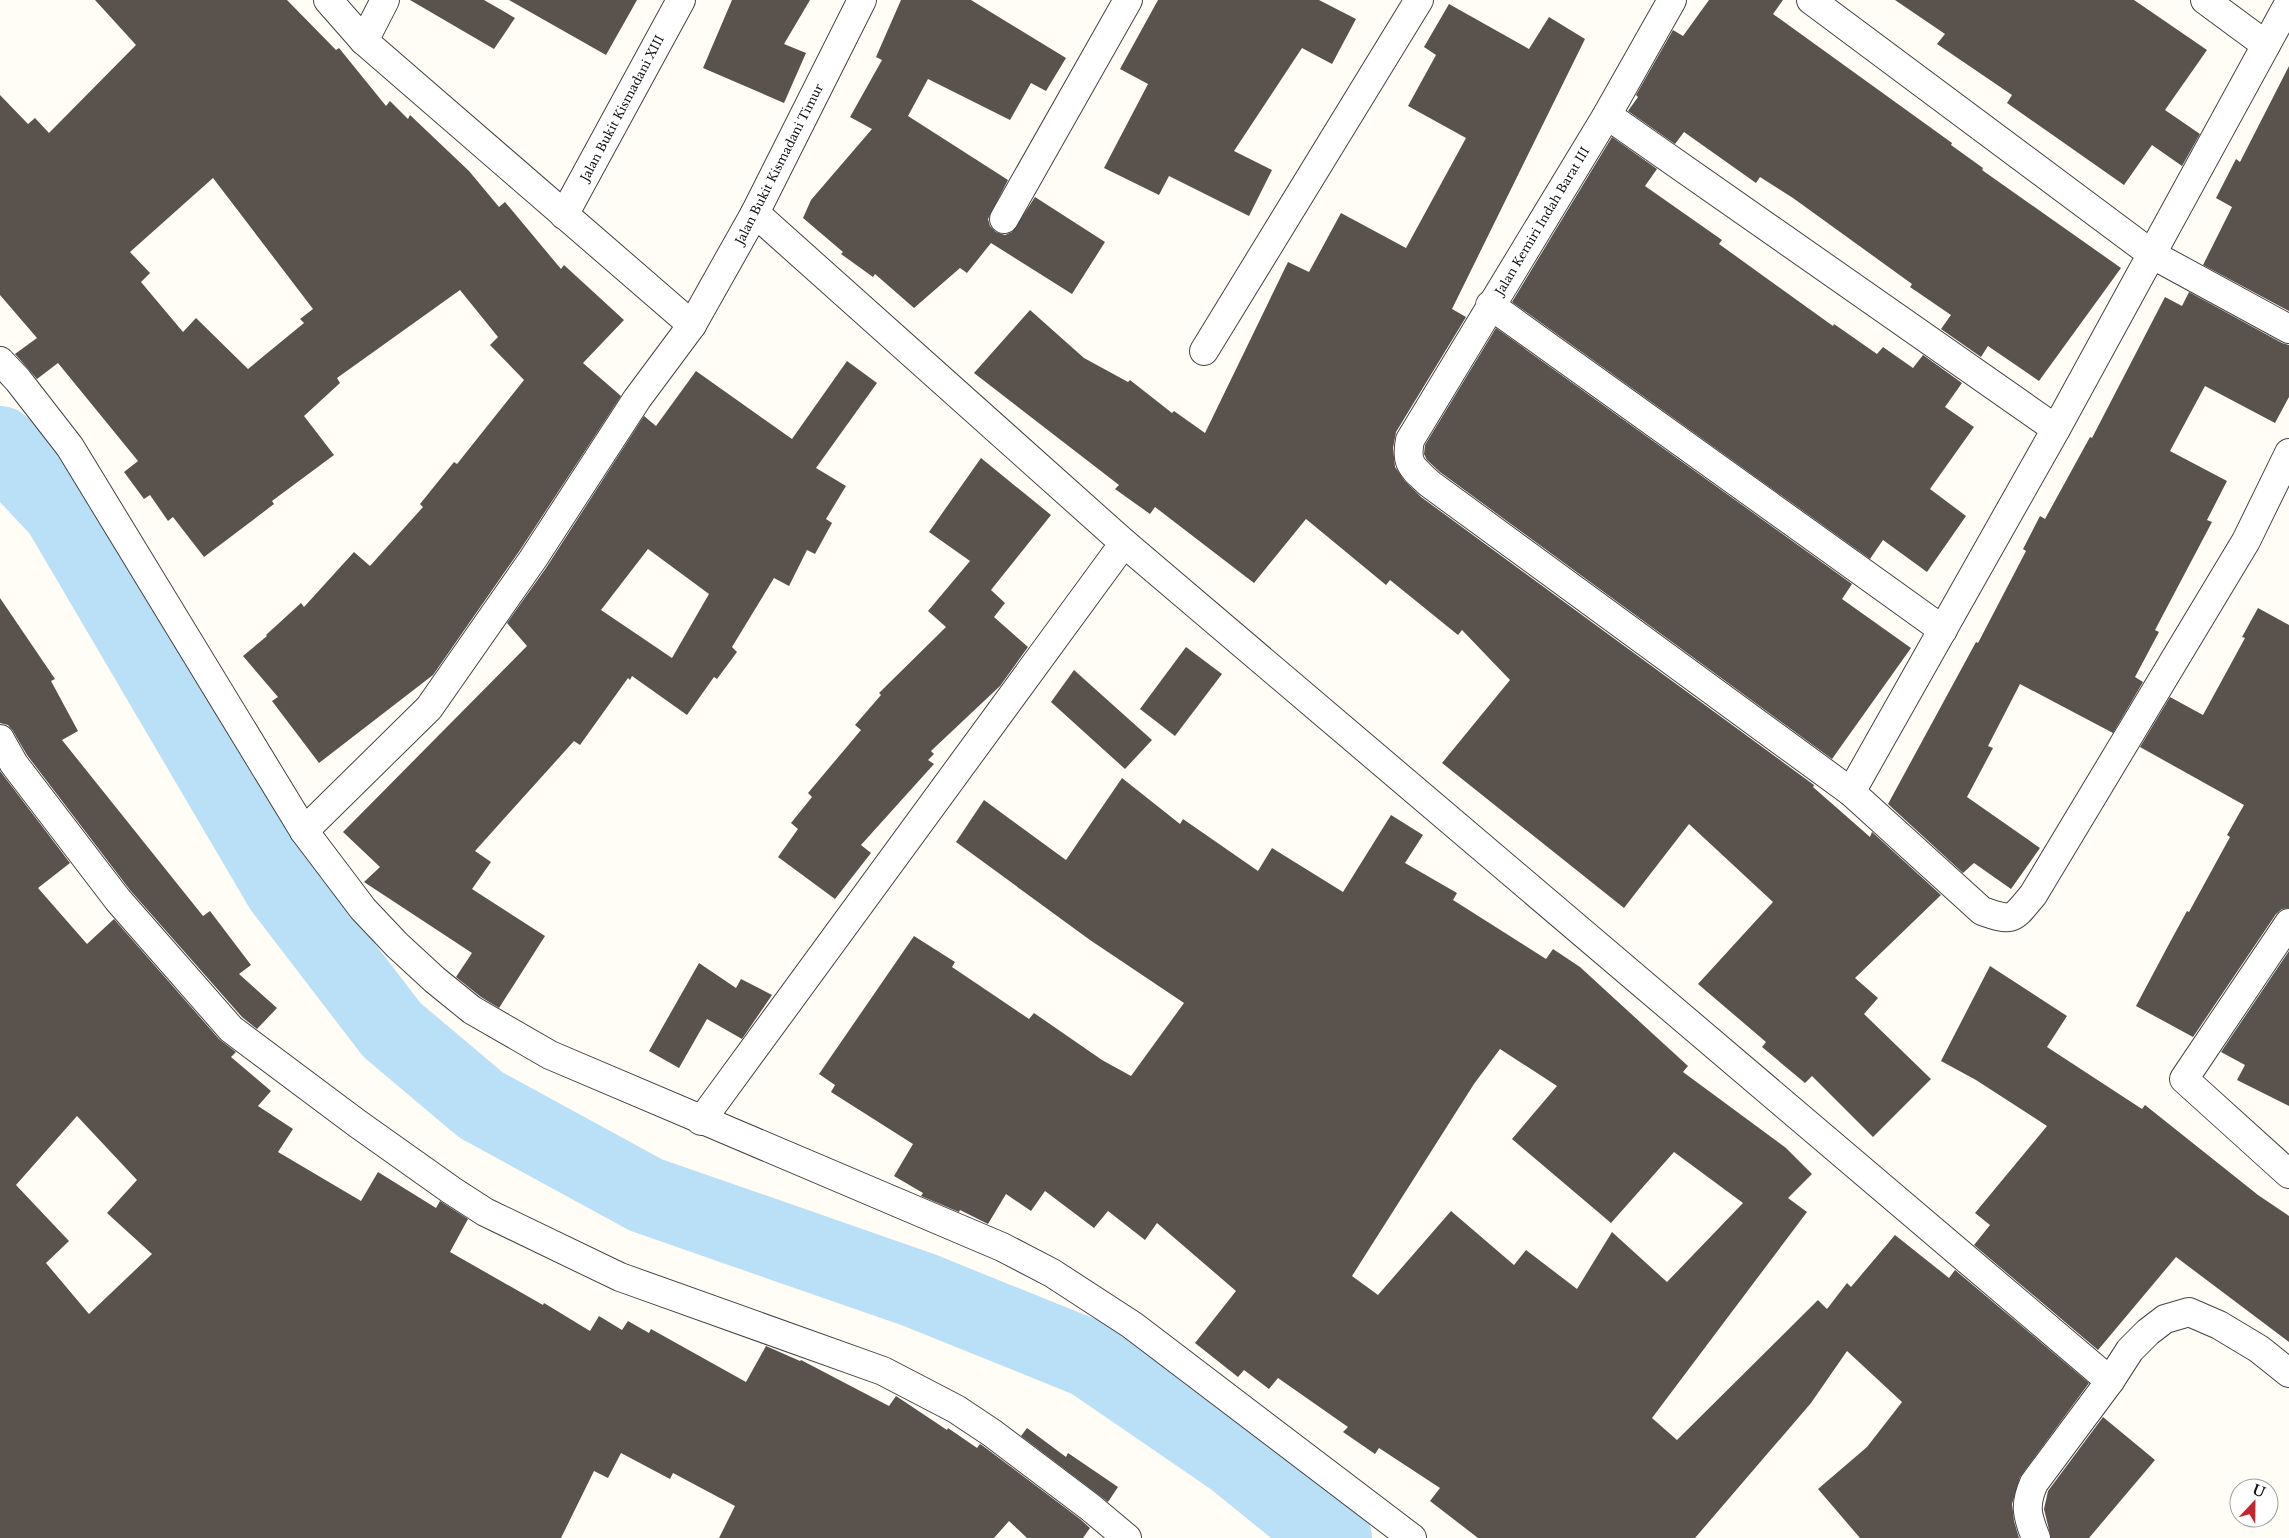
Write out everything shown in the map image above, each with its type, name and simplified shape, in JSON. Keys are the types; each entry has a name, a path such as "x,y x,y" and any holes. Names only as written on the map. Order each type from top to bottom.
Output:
{"street":[{"path":"328,0 364,41 692,325"},
{"path":"364,41 386,0"},
{"name":"Jalan Bukit Kismadani XIII","path":"564,215 680,0"},
{"name":"Jalan Bukit Kismadani Timur","path":"304,831 429,708 533,559 637,400 692,325 755,213 862,0"},
{"path":"1004,219 1128,0"},
{"path":"1204,351 1419,0"},
{"name":"Jalan Kemiri Indah Barat III","path":"1672,0 1607,114 1410,440 1408,452 1410,465 1430,484 1850,792"},
{"path":"1811,0 2153,255 2289,329"},
{"path":"2205,0 2266,45"},
{"path":"2289,3 2153,255 1850,792 1982,911 2005,919 2016,916 2033,895 2241,549 2289,453"},
{"path":"1607,114 2056,429"},
{"path":"755,213 1124,543 2110,1381"},
{"path":"1490,305 1943,630"},
{"path":"0,361 18,380 70,447 304,831 363,908 422,968 472,1010 550,1055 701,1121 1002,1247 1052,1273 1132,1325 1412,1538"},
{"path":"701,1121 1124,543"},
{"path":"0,739 14,764 118,900 231,1029 358,1124 485,1212 612,1272 883,1371 956,1409 992,1433 1090,1507 1127,1538"},
{"path":"2289,923 2184,1079 2289,1174"},
{"path":"2226,1118 2289,1149"},
{"path":"2036,1538 2030,1523 2027,1499 2034,1483 2110,1381 2130,1350 2148,1332 2165,1319 2189,1312 2219,1325 2259,1349 2289,1373"}],"building":[{"path":"95,0 287,0 336,50 339,48 386,106 390,101 408,119 410,115 469,171 499,207 505,202 561,269 564,265 624,320 583,363 621,396 520,550 433,675 319,763 272,701 278,697 243,656 301,603 304,607 354,552 370,566 423,507 420,504 454,462 457,464 524,380 490,345 498,337 460,290 337,378 340,383 304,416 334,455 272,501 274,504 204,557 173,517 168,521 150,495 144,499 124,472 138,461 58,363 37,379 15,354 37,338 0,295 0,95 28,124 35,118 49,133 136,45","holes":["213,178 313,309 300,319 304,323 248,369 196,318 183,332 141,282 150,273 130,252"]},
{"path":"410,0 484,0 515,18 494,49"},
{"path":"509,0 637,0 606,55"},
{"path":"732,0 810,0 784,44 806,53 784,103 703,68"},
{"path":"901,0 971,0 1066,58 1046,91 1031,83 1010,120 928,79 908,116 1008,180 988,219 990,226 996,232 1005,235 1012,232 1035,197 1105,242 1072,294 991,243 967,273 960,268 914,308 875,274 873,277 841,254 843,252 803,218 811,200 872,129 850,117 882,60 876,57"},
{"path":"1158,0 1319,0 1356,19 1332,64 1302,48 1234,151 1272,170 1249,216 1169,176 1159,195 1104,168 1148,84 1120,69"},
{"path":"1709,0 1783,0 1773,14 1952,143 1951,145 1983,168 1982,170 2121,268 2039,381 1988,346 1981,357 1941,329 1951,315 1910,287 1912,284 1793,198 1760,177 1756,183 1684,132 1675,144 1628,111 1638,97 1636,95 1673,30 1683,36"},
{"path":"1895,0 2134,0 2207,50 2165,110 2200,134 2182,166 2152,145 2124,185 2007,103 2012,95 1937,44 1945,34"},
{"path":"1449,4 1529,49 1549,17 1585,39 1452,309 1466,317 1396,432 1393,448 1395,467 1404,480 1421,497 1814,785 1813,787 1870,837 1872,832 1941,895 1855,978 1878,998 1864,1014 1931,1079 1873,1137 1812,1076 1805,1083 1762,1047 1766,1042 1698,984 1773,902 1689,824 1624,908 1442,763 1510,680 1462,630 1458,635 1390,580 1386,585 1306,519 1254,583 1155,507 1150,514 1115,489 1119,485 974,373 1030,310 1084,358 1128,382 1130,380 1172,413 1174,411 1205,433 1288,262 1309,272 1341,213 1406,248 1466,138 1408,106 1436,55 1424,47"},
{"path":"2289,66 2289,311 2203,265 2232,207 2216,198 2236,159 2240,162"},
{"path":"1612,137 1657,169 1645,186 1722,240 1719,244 1833,326 1834,324 1877,354 1883,347 1913,368 1923,355 1962,383 1945,407 1974,427 1930,489 1966,516 1927,572 1883,540 1870,559 1512,302"},
{"path":"2189,292 2282,343 2289,345 2289,397 2275,423 2205,386 2170,451 2227,481 2207,520 2212,522 2155,630 2159,632 2135,677 2143,682 2113,733 2020,684 1988,746 1993,748 1967,797 2040,848 2011,889 1974,863 1963,873 1888,804 1976,642 1978,643 2026,551 2023,549 2040,516 2045,519 2090,437 2092,438 2165,297 2182,306"},
{"path":"1496,328 1852,584 1842,599 1911,648 1832,759 1440,472 1427,460 1424,454 1425,445"},
{"path":"847,361 877,383 816,468 846,486 826,519 832,523 815,554 807,550 789,586 774,578 732,647 737,652 717,679 714,677 687,715 632,676 630,680 628,678 580,745 574,741 475,851 491,862 472,889 545,936 499,1008 481,997 456,977 472,953 364,882 380,867 343,832 527,646 507,623 546,568 644,416 656,426 696,371 792,439","holes":["648,549 709,594 672,658 601,610"]},
{"path":"981,458 1051,515 991,590 1005,603 994,617 1028,647 1000,686 931,751 934,754 928,760 934,764 861,845 871,853 835,899 778,857 798,829 791,823 812,797 808,793 861,730 855,725 881,695 879,693 946,627 928,611 970,561 929,532"},
{"path":"0,598 55,679 51,681 78,731 62,740 203,916 210,911 251,965 239,974 277,1008 257,1029 242,1017 130,890 27,755 13,731 8,725 0,723"},
{"path":"2258,608 2289,625 2289,908 2282,909 2276,914 2193,1037 2136,1006 2187,911 2189,912 2230,837 2227,835 2244,805 2140,747 2170,697 2203,715 2245,638 2242,637"},
{"path":"1186,647 1222,674 1175,736 1140,709"},
{"path":"1074,670 1152,740 1125,769 1051,702"},
{"path":"0,771 70,863 38,888 87,944 114,919 219,1039 236,1052 231,1057 271,1091 258,1106 293,1129 278,1152 361,1201 378,1172 436,1208 440,1201 468,1219 450,1252 543,1305 544,1303 590,1331 599,1316 622,1330 628,1321 649,1333 651,1329 746,1382 766,1346 801,1360 889,1406 896,1396 977,1448 980,1444 983,1446 1090,1528 1083,1538 1027,1538 1009,1521 994,1538 719,1538 735,1506 673,1473 670,1479 621,1453 608,1478 594,1471 561,1538 0,1538","holes":["77,1116 137,1180 107,1213 152,1254 89,1314 46,1263 69,1241 16,1185"]},
{"path":"1122,778 1180,824 1183,819 1258,871 1272,848 1343,892 1391,815 1423,835 1405,863 1457,893 1453,900 1546,959 1553,949 1580,967 1688,1066 1683,1072 1786,1148 1812,1174 1788,1198 1807,1212 1652,1418 1677,1440 1818,1300 1827,1309 1847,1283 1851,1287 1895,1235 1949,1278 1955,1270 2089,1383 2020,1477 2012,1504 2019,1538 1860,1538 1818,1489 1867,1447 1902,1402 1847,1351 1811,1403 1695,1538 1478,1538 1430,1501 1440,1488 1379,1448 1375,1454 1343,1432 1348,1427 1278,1378 1269,1389 1244,1370 1238,1377 1195,1343 1236,1291 1157,1223 1145,1240 1108,1211 1094,1228 1045,1191 1031,1211 1006,1194 988,1224 960,1210 959,1212 921,1196 923,1193 894,1176 913,1144 831,1092 835,1085 819,1074 914,936 955,962 952,967 1029,1019 1034,1013 1102,1060 1131,1076 1184,1003 1090,940 956,842 984,800 1066,860","holes":["1500,1049 1557,1086 1512,1139 1611,1223 1674,1152 1743,1203 1667,1282 1612,1232 1577,1289 1526,1250 1514,1265 1451,1211 1378,1295 1352,1276 1474,1084"]},
{"path":"2289,951 2289,1106 2237,1080 2245,1065 2221,1052"},
{"path":"699,963 736,988 741,979 772,995 742,1039 707,1019 679,1068 649,1051"},
{"path":"1990,966 2067,1016 2047,1047 2142,1109 2145,1105 2258,1195 2289,1216 2289,1342 2176,1257 2098,1350 1974,1245 1990,1225 1975,1213 2047,1126 1976,1080 1941,1061"},
{"path":"2103,1417 2155,1460 2089,1538 2051,1538 2044,1509 2048,1491"},
{"path":"1027,1428 1066,1457 1068,1453 1118,1487 1108,1502 1021,1436"}],"waterway":[{"path":"0,445 61,510 283,888 392,1030 481,1105 646,1195 919,1290 1090,1359 1233,1457 1333,1538"}]}
